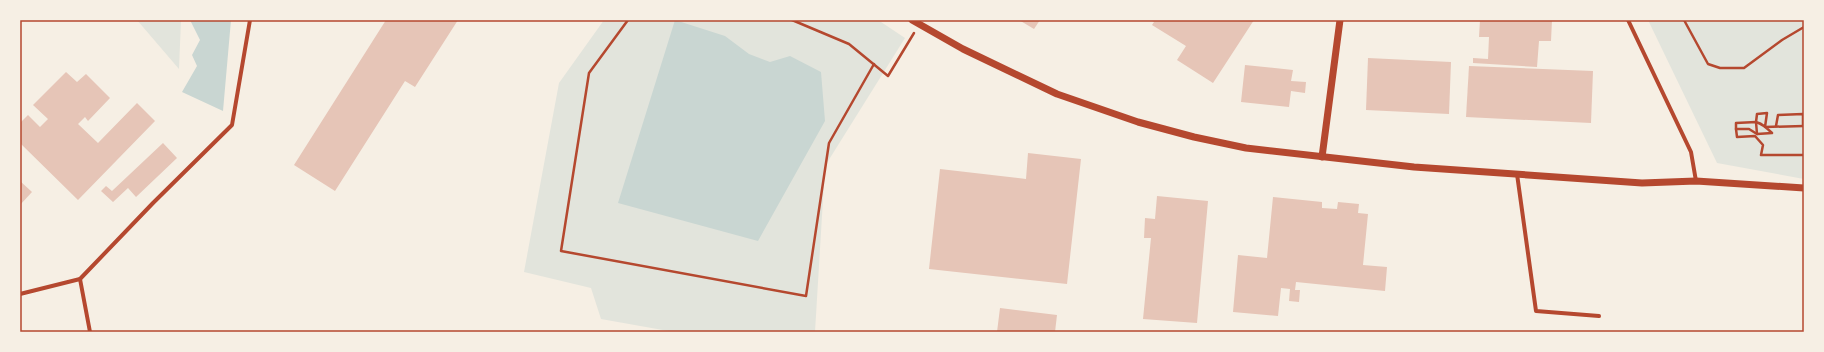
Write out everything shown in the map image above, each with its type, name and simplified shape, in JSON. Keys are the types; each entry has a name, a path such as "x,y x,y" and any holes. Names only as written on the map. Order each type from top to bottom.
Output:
{"street":[{"path":"20,294 80,279 153,203 232,125 250,20"},
{"path":"912,20 963,49 1057,94 1138,122 1194,137 1246,148 1414,167 1642,183 1696,181 1804,188"},
{"path":"1322,157 1340,20"},
{"path":"1628,20 1691,152 1696,181"},
{"path":"1517,174 1536,311 1599,316"},
{"path":"80,279 90,332"}],"path":[{"path":"628,20 589,73 561,252 806,296 829,143 874,64"},
{"path":"792,20 849,44 888,76 920,24"},
{"path":"1684,20 1708,64 1720,68 1744,68 1782,40 1804,27"},
{"path":"1757,134 1756,122 1758,114 1767,113 1765,127"},
{"path":"1765,127 1803,126 1803,114 1778,115 1776,126"},
{"path":"1736,129 1749,129 1757,134 1772,133 1762,123 1736,123 1736,129 1737,137 1755,136 1763,145 1762,155 1804,155"}],"shaded area":[{"path":"137,20 181,20 179,69"},
{"path":"190,20 231,20 223,111 182,92 197,66 192,55 200,40"},
{"path":"604,20 878,20 905,38 825,166 815,332 674,332 601,319 591,288 524,272 559,83"},
{"path":"675,20 725,36 749,54 770,62 790,56 821,72 825,121 758,241 618,203"},
{"path":"1648,20 1804,20 1804,179 1717,163"}],"building":[{"path":"386,20 458,20 415,87 405,81 335,191 294,165"},
{"path":"1019,20 1040,20 1034,29"},
{"path":"1150,20 1254,20 1213,83 1177,60 1186,46 1152,25 1154,22"},
{"path":"1480,20 1552,20 1551,41 1539,41 1537,67 1473,63 1473,58 1488,59 1489,37 1479,37"},
{"path":"1368,58 1451,62 1449,114 1366,110"},
{"path":"1245,65 1293,70 1291,81 1306,82 1305,93 1291,91 1289,107 1241,102"},
{"path":"1469,66 1593,71 1591,123 1466,117"},
{"path":"66,72 77,82 86,74 110,98 88,121 85,117 78,124 98,143 137,103 155,121 78,200 20,143 20,123 28,115 40,127 48,119 33,105"},
{"path":"163,143 177,158 136,197 128,188 113,202 101,191 106,186 112,191"},
{"path":"1028,153 1081,159 1067,284 929,269 940,169 1026,179"},
{"path":"20,181 32,192 20,205"},
{"path":"1157,196 1208,201 1197,323 1143,319 1151,238 1144,238 1145,218 1155,219"},
{"path":"1273,197 1322,202 1322,208 1337,209 1338,202 1359,204 1358,213 1368,214 1363,265 1387,267 1385,291 1296,282 1295,290 1300,290 1299,302 1289,301 1290,289 1281,288 1278,316 1233,312 1238,255 1267,258"},
{"path":"1000,308 1057,315 1055,332 997,332"}]}
